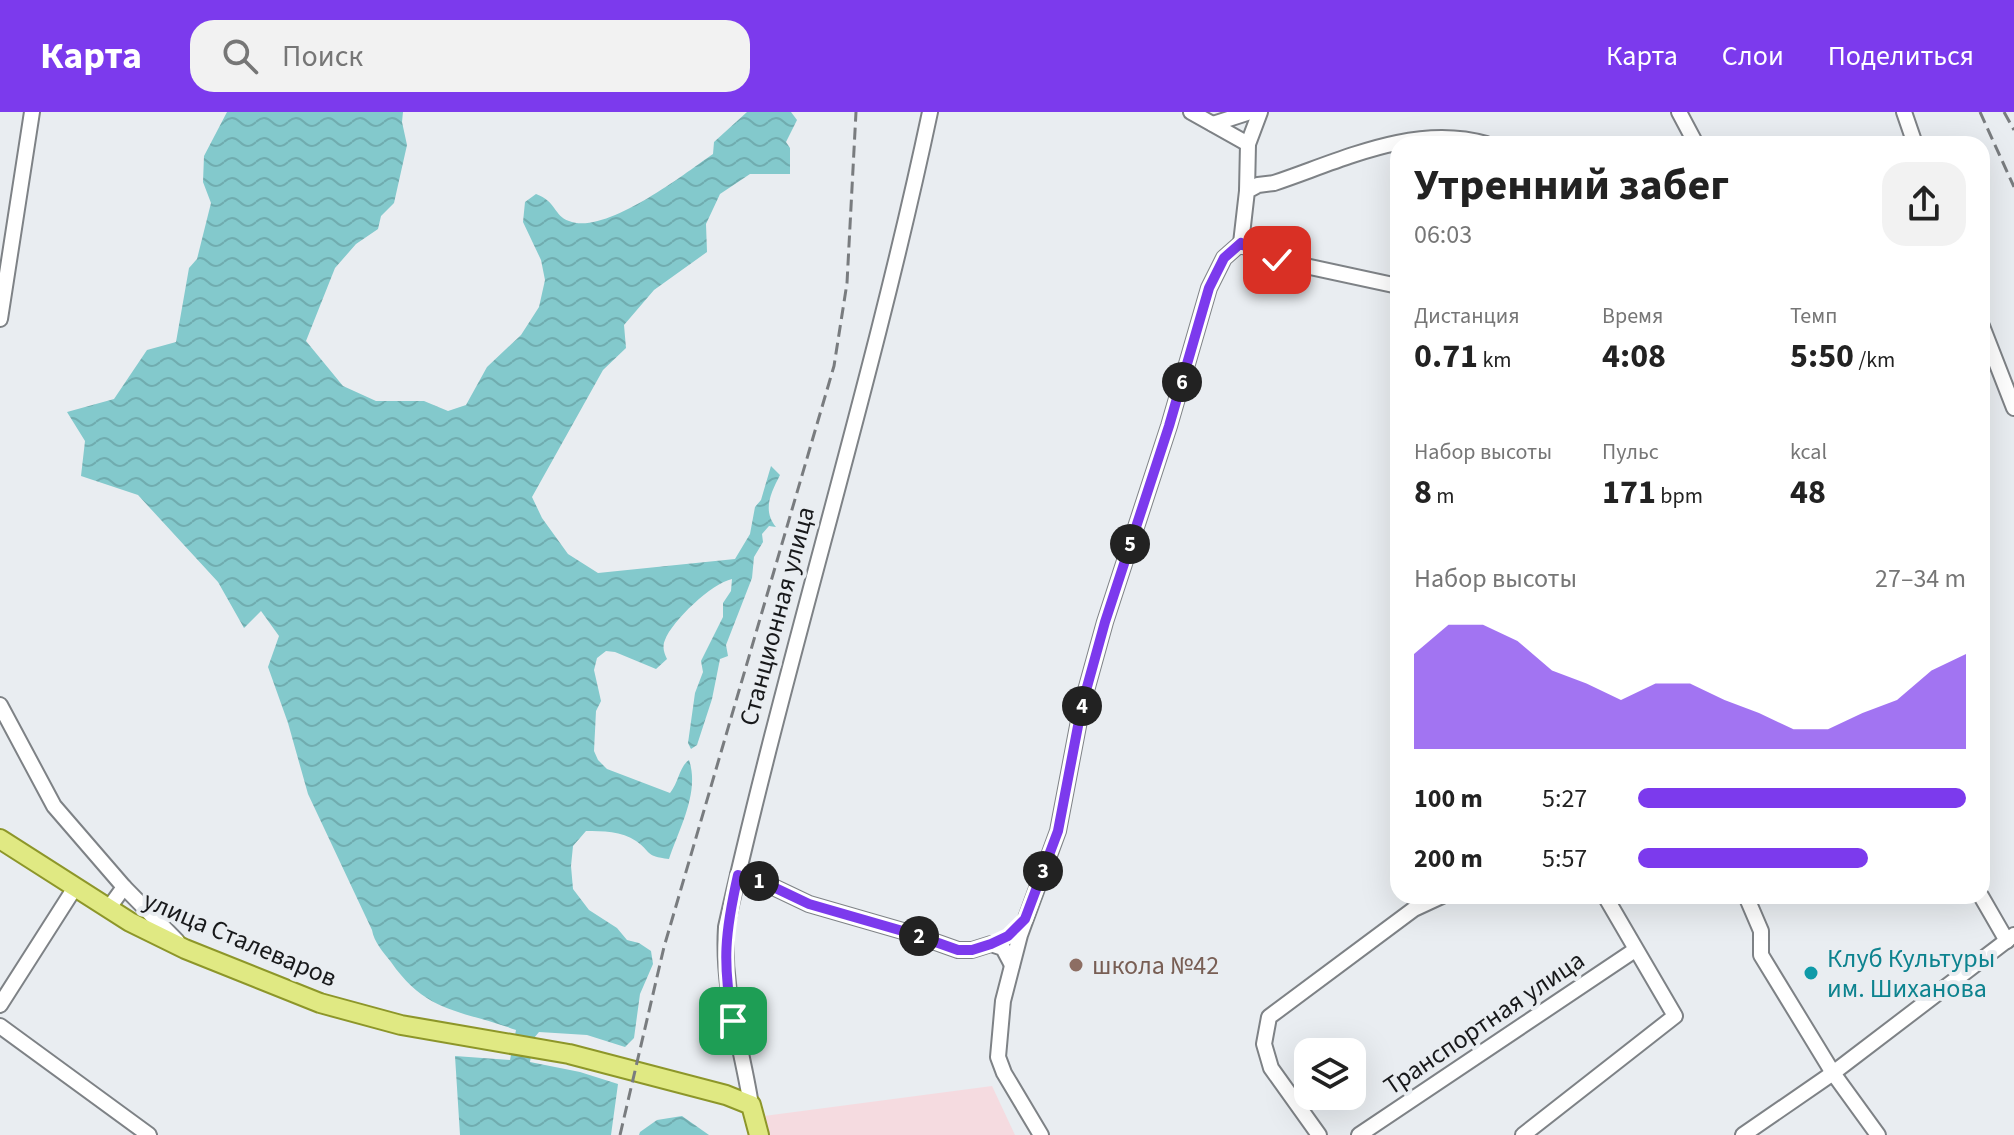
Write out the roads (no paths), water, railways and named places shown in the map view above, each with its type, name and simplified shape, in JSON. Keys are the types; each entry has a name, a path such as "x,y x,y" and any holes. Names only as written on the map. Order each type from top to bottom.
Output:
{"main road":[{"name":"улица Сталеваров","path":"0,839 74,889 185,949 343,1011 413,1028 569,1054 726,1095 751,1105"},
{"name":"Станционная улица","path":"751,1105 759,1135"}],"street":[{"path":"0,319 32,112"},
{"name":"Станционная улица","path":"751,1105 725,971 726,927 809,593 884,314 930,112"},
{"path":"1191,112 1248,144"},
{"path":"1213,124 1250,112"},
{"path":"1041,1135 1004,1073 998,1057 1003,1001 1025,919 1058,831 1082,705 1105,622 1169,426 1209,288 1224,258 1241,243 1253,188 1246,174 1248,144 1260,112"},
{"path":"1679,112 1692,136"},
{"path":"1904,112 1912,136"},
{"path":"1253,188 1390,146"},
{"path":"1241,243 1259,256 1390,284"},
{"path":"1990,346 2014,408"},
{"path":"0,705 54,806 124,887 185,949"},
{"path":"738,875 767,884 809,904 958,950 972,950 991,944 1008,936 1025,919"},
{"path":"108,909 124,887"},
{"path":"0,1005 74,889"},
{"path":"1319,1135 1271,1068 1264,1044 1269,1017 1425,904"},
{"path":"1523,1135 1675,1016 1610,904"},
{"path":"1749,904 1761,931 1761,955 1833,1073 1878,1135"},
{"path":"1743,1135 1833,1073 2010,938 1987,904"},
{"path":"991,944 1003,948 1012,965"},
{"name":"Транспортная улица","path":"1359,1135 1635,950"},
{"path":"0,1026 149,1135"}],"water":[{"path":"227,112 403,112 407,145 394,203 381,216 378,229 356,244 335,268 306,341 343,386 376,401 424,401 448,411 466,405 487,367 521,335 539,307 545,280 541,260 523,222 525,202 536,194 569,221 584,223 603,220 644,201 713,154 714,142 747,112 791,112 797,120 786,142 790,148 790,174 750,174 720,194 706,224 707,252 654,290 624,325 626,348 603,370 532,497 542,518 568,554 598,573 735,559 750,534 755,507 761,500 771,466 780,475 769,508 776,527 769,526 762,534 763,542 754,557 752,578 726,645 728,656 720,659 712,699 697,745 691,749 688,743 695,693 703,672 701,661 723,617 723,603 731,591 732,579 704,595 676,623 664,643 667,659 656,669 615,652 606,651 597,658 594,670 601,701 596,711 594,751 598,760 607,769 670,793 689,760 692,772 687,810 669,859 652,855 625,835 612,832 586,831 573,846 573,889 589,910 617,928 627,940 651,951 653,964 640,994 634,1038 625,1047 587,1035 539,1032 534,1038 530,1062 580,1072 618,1084 611,1135 460,1135 455,1056 510,1060 516,1030 432,1001 404,979 377,943 308,794 268,667 279,636 261,611 244,628 218,582 138,495 81,476 85,441 67,412 114,399 147,350 176,342 189,268 197,259 211,203 203,182 204,156"},
{"path":"682,1116 709,1135 639,1135 657,1120"}],"railway":[{"path":"620,1135 664,947 834,366 847,283 856,112"},
{"path":"1980,112 2014,187"},
{"path":"2004,112 2014,130"}],"place":[{"name":"школа №42","path":"1076,965"},
{"name":"Клуб Культуры им. Шиханова","path":"1811,973"}]}
